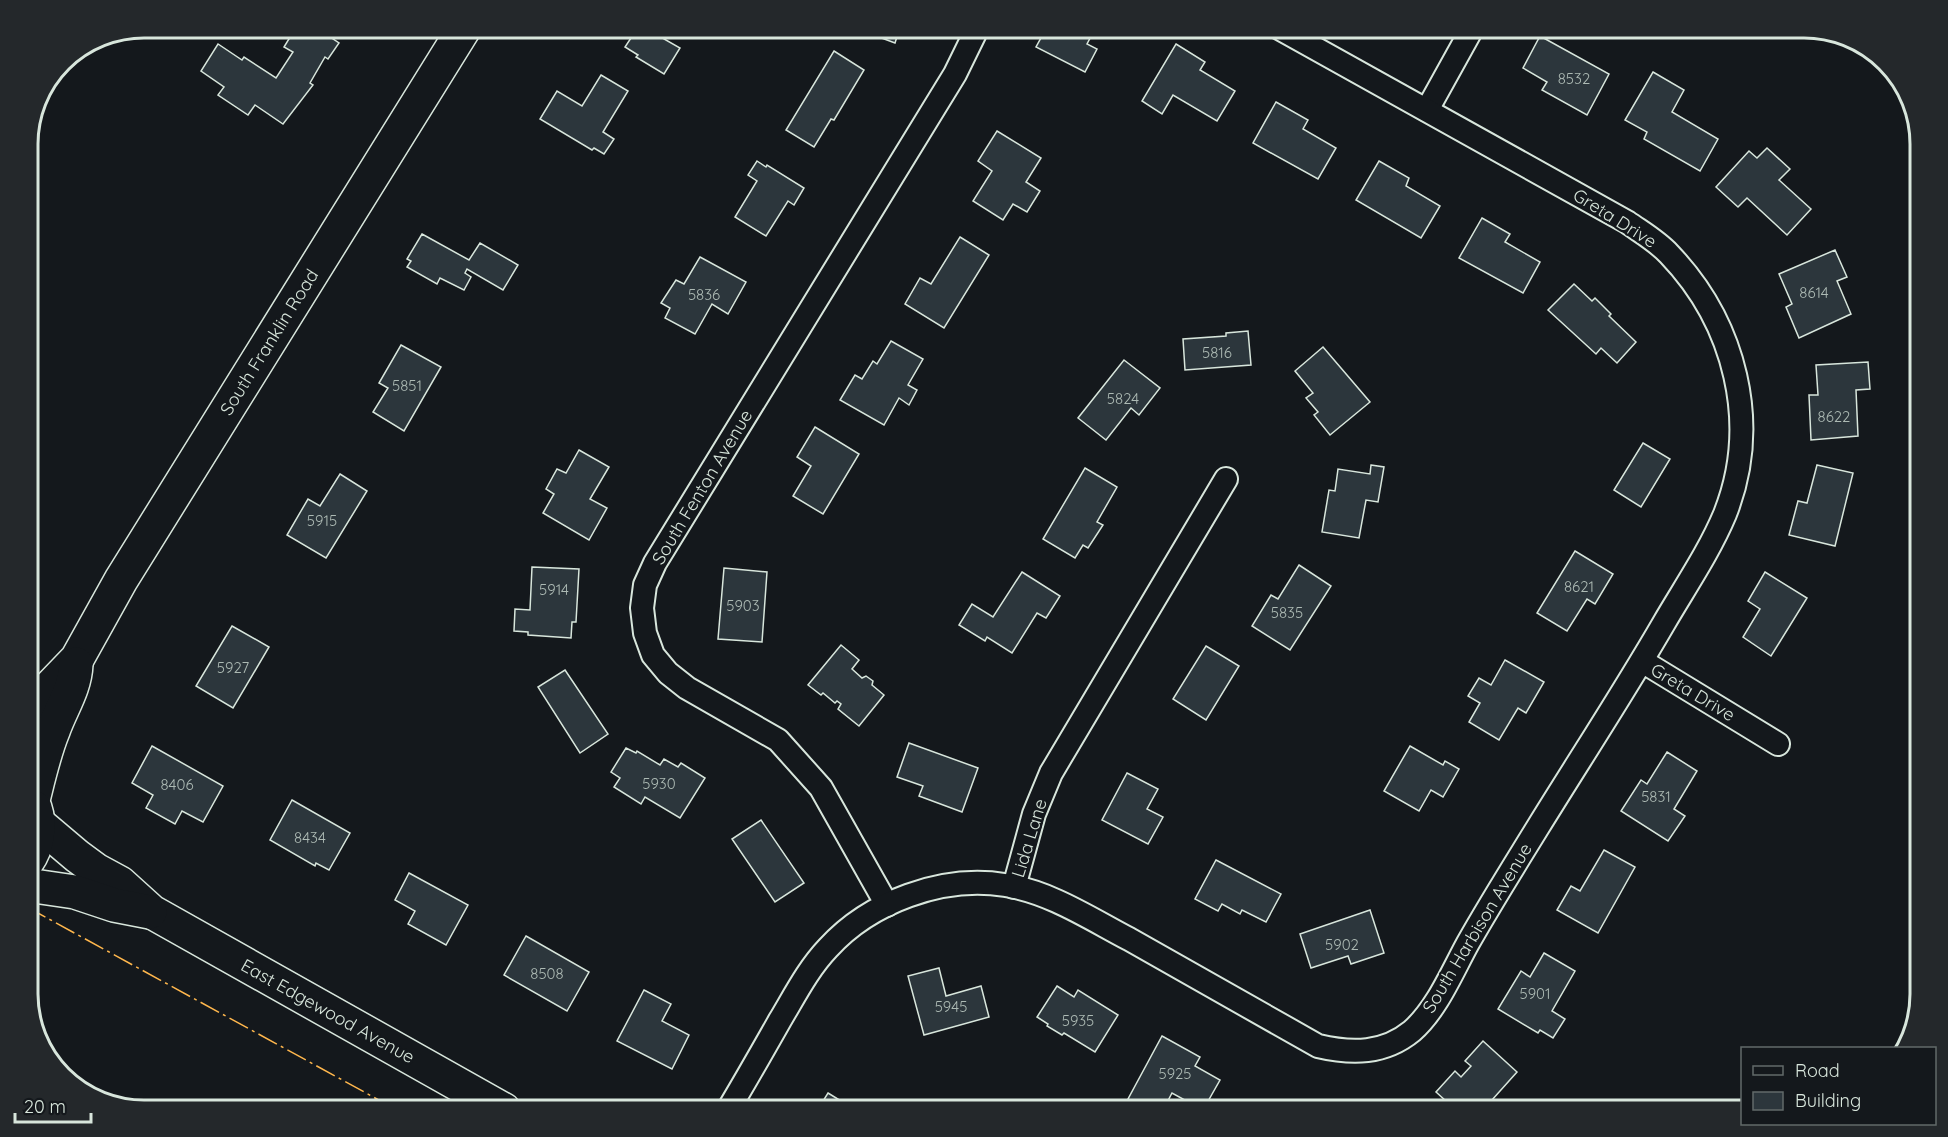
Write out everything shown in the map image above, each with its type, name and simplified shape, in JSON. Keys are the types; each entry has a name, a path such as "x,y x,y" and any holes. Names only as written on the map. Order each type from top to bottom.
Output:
{"main road":[{"name":"South Franklin Road","path":"38,699 76,659 127,570 458,38"},
{"name":"South Franklin Road","path":"38,784 48,743 75,681 76,659"},
{"path":"38,810 77,856 120,883 152,912"},
{"path":"38,887 69,891 114,905 152,912"},
{"name":"East Edgewood Avenue","path":"152,912 486,1100"}],"street":[{"name":"South Fenton Avenue","path":"887,905 820,788 778,740 687,688 668,673 653,655 645,633 642,597 655,563 955,74 973,38"},
{"name":"Greta Drive","path":"1297,38 1628,222 1668,252 1698,288 1726,340 1736,374 1742,421 1740,456 1725,513 1715,535 1642,661 1778,744"},
{"path":"1427,110 1467,38"},
{"name":"Lida Lane","path":"734,1100 810,969 845,931 877,910 921,892 979,883 1014,887 1034,814 1051,773 1226,479"},
{"name":"South Harbison Avenue","path":"1014,887 1059,901 1318,1046 1354,1052 1388,1046 1418,1025 1432,1007 1494,897 1642,661"}],"building":[{"path":"290,38 332,38 339,43 328,59 325,57 310,83 313,85 283,124 255,105 248,115 218,95 224,87 201,71 218,44 242,60 244,57 276,78 293,52 284,47"},
{"path":"631,38 662,38 680,48 664,74 636,57 638,55 625,47"},
{"path":"882,38 897,38 895,43"},
{"path":"1041,38 1090,38 1087,44 1097,49 1085,72 1036,47"},
{"path":"1539,38 1544,38 1609,74 1587,115 1542,90 1547,82 1523,68"},
{"path":"1176,44 1205,62 1200,70 1235,91 1217,121 1173,95 1162,114 1142,101"},
{"path":"834,51 864,70 834,120 831,119 814,147 786,130"},
{"path":"1653,72 1684,90 1672,112 1718,139 1700,171 1644,139 1647,132 1625,120"},
{"path":"601,75 628,91 603,132 614,139 604,154 594,148 592,150 540,119 557,91 582,106"},
{"path":"1276,102 1308,120 1303,129 1336,148 1318,179 1253,143"},
{"path":"997,131 1041,158 1026,182 1040,191 1027,212 1013,204 1003,220 973,201 992,171 978,161"},
{"path":"1767,148 1790,169 1779,180 1811,209 1787,235 1747,198 1738,207 1716,187 1749,151 1757,158"},
{"path":"757,161 804,188 794,205 788,201 766,236 735,217 757,181 748,175"},
{"path":"1379,161 1409,178 1406,186 1440,206 1421,238 1356,200"},
{"path":"1482,218 1510,234 1505,242 1540,262 1523,293 1459,258"},
{"path":"422,234 469,260 480,243 518,265 503,290 467,269 465,273 471,277 464,290 440,278 437,284 407,267 411,261 407,259"},
{"path":"960,237 989,255 944,328 905,304 920,278 931,284"},
{"path":"1835,250 1847,277 1837,281 1851,314 1799,338 1786,307 1792,304 1779,274"},
{"path":"700,257 746,282 728,314 712,304 695,334 665,318 670,308 661,303 676,280 684,284"},
{"path":"1574,284 1592,301 1595,298 1611,314 1609,316 1636,342 1617,363 1601,348 1596,354 1548,310"},
{"path":"1248,331 1251,365 1185,370 1183,339 1226,336 1226,333"},
{"path":"891,341 923,359 908,385 917,390 909,405 899,398 884,425 840,400 855,375 862,379 873,361 877,364"},
{"path":"401,345 441,367 404,431 373,412 388,388 379,383"},
{"path":"1323,347 1370,402 1330,435 1314,415 1318,412 1306,398 1313,393 1295,371"},
{"path":"1124,360 1160,388 1139,415 1131,408 1106,440 1078,418"},
{"path":"1868,362 1870,389 1856,390 1858,436 1811,440 1809,395 1818,395 1816,365"},
{"path":"815,427 859,454 823,514 793,496 811,466 797,457"},
{"path":"1643,443 1670,459 1641,507 1614,490"},
{"path":"579,450 609,467 590,499 607,508 589,540 543,513 554,494 546,489 557,469 566,473"},
{"path":"1371,465 1384,467 1378,502 1366,500 1359,538 1322,532 1329,490 1335,491 1338,469 1370,474"},
{"path":"1817,465 1853,473 1835,546 1789,535 1798,501 1807,503"},
{"path":"1085,468 1117,487 1097,522 1103,525 1088,548 1083,545 1075,558 1043,539"},
{"path":"340,474 367,491 326,558 287,535 308,499 320,506"},
{"path":"1575,551 1613,574 1595,604 1587,599 1567,631 1537,613"},
{"path":"1299,565 1331,586 1290,650 1252,626 1271,595 1278,599"},
{"path":"532,567 579,569 576,622 572,622 571,638 528,635 528,632 514,631 515,609 530,610"},
{"path":"724,568 767,572 762,642 718,639"},
{"path":"1022,572 1060,596 1046,618 1037,613 1012,653 987,637 985,641 959,625 972,604 993,617"},
{"path":"1765,572 1807,598 1771,656 1743,637 1760,609 1748,601"},
{"path":"232,626 269,647 233,708 196,686"},
{"path":"841,645 859,660 852,669 862,678 866,676 873,681 872,685 884,695 859,726 838,709 841,704 837,701 835,703 823,693 821,695 808,685"},
{"path":"1206,646 1239,666 1206,720 1173,699"},
{"path":"1505,660 1544,682 1526,713 1518,708 1499,740 1469,722 1480,703 1468,696 1479,678 1491,685"},
{"path":"565,670 608,734 580,753 538,687"},
{"path":"909,743 978,768 962,812 919,796 923,786 897,777"},
{"path":"152,746 223,786 203,822 182,811 175,824 146,808 153,795 132,783"},
{"path":"1410,746 1443,765 1445,761 1459,769 1443,797 1431,790 1419,811 1384,791"},
{"path":"626,748 636,753 637,751 660,765 664,759 678,767 681,763 705,778 680,818 645,797 641,804 614,787 620,778 611,772"},
{"path":"1667,752 1697,771 1674,809 1685,816 1668,841 1621,811 1641,780 1647,784"},
{"path":"1127,773 1158,789 1147,809 1163,817 1148,844 1102,820"},
{"path":"292,800 350,833 329,870 316,863 315,866 270,840"},
{"path":"761,820 804,883 775,902 732,839"},
{"path":"1604,850 1635,867 1598,933 1557,910 1571,886 1580,891"},
{"path":"1216,860 1281,894 1266,922 1242,910 1240,914 1222,904 1218,911 1195,899"},
{"path":"409,873 468,905 446,945 408,924 415,911 395,900"},
{"path":"1370,910 1384,953 1351,964 1348,956 1311,968 1300,934"},
{"path":"526,936 589,972 567,1011 504,975"},
{"path":"1544,953 1575,971 1552,1011 1565,1019 1553,1038 1540,1030 1538,1033 1498,1009 1521,971 1530,977"},
{"path":"939,968 946,996 981,986 989,1017 924,1035 908,976"},
{"path":"1057,986 1074,997 1078,990 1118,1015 1095,1052 1064,1033 1062,1035 1047,1026 1048,1024 1037,1017"},
{"path":"644,990 671,1004 662,1021 689,1035 672,1069 617,1041"},
{"path":"1162,1036 1200,1057 1195,1066 1220,1080 1209,1100 1185,1100 1172,1093 1168,1100 1128,1099"},
{"path":"1483,1041 1517,1072 1492,1100 1445,1100 1436,1092 1455,1071 1461,1077 1471,1066 1465,1061"},
{"path":"828,1093 839,1100 824,1100"}],"power":[{"path":"38,913 379,1100"}]}
